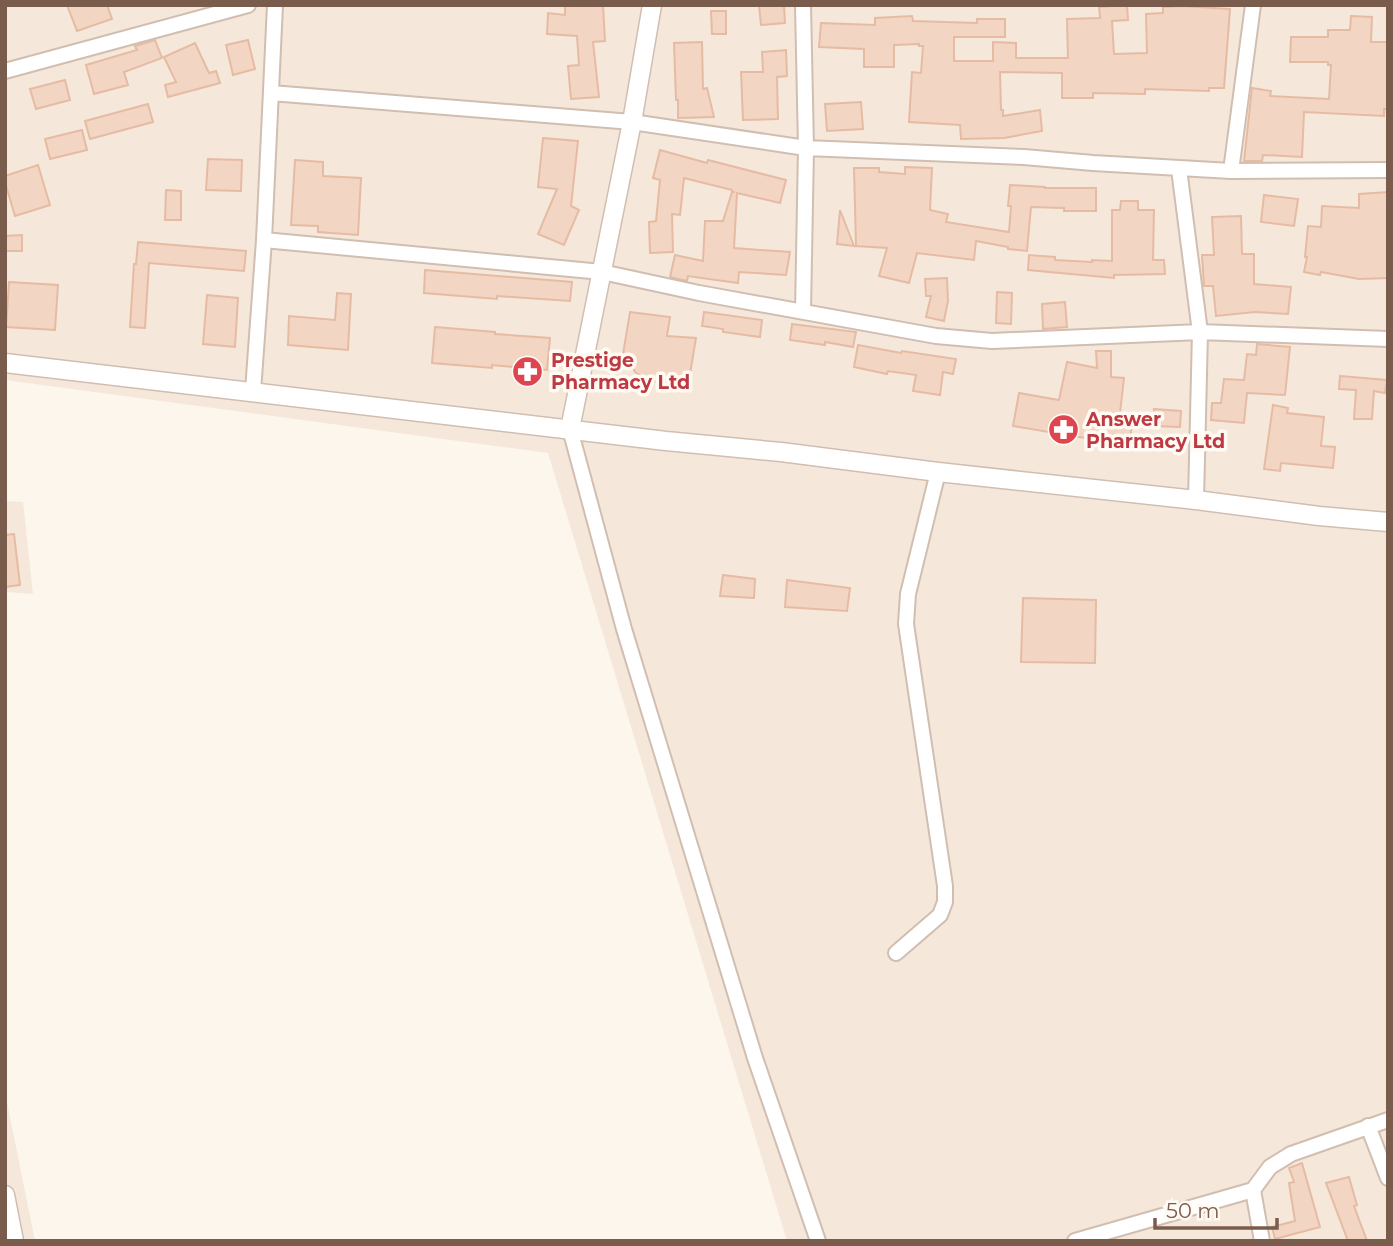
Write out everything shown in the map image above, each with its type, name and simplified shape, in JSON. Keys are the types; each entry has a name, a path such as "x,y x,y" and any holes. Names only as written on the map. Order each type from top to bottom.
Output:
{"street":[{"path":"5,71 248,5"},
{"path":"253,391 264,240 275,5"},
{"path":"652,5 632,122 570,429 644,694 755,1058 818,1241"},
{"path":"803,5 806,148 803,311"},
{"path":"1231,170 1253,5"},
{"path":"271,93 632,122 806,148 1024,157 1179,169 1388,170"},
{"path":"1179,169 1200,332 1196,500"},
{"path":"264,240 602,272 699,293 936,336 992,341 1200,332 1388,339"},
{"path":"5,363 1388,522"},
{"path":"896,953 940,915 945,902 943,872 906,625 908,594 938,472"},
{"path":"1074,1241 1113,1236 1252,1190 1270,1167 1291,1154 1388,1120"},
{"path":"1368,1126 1388,1178"},
{"path":"1252,1190 1262,1241"},
{"path":"5,1195 14,1241"}],"shaded area":[{"path":"5,5 1388,5 1388,1241 787,1241 548,453 5,380"},
{"path":"5,501 23,502 33,594 5,592"},
{"path":"5,1092 35,1241 5,1241"}],"building":[{"path":"67,5 107,5 112,19 77,31"},
{"path":"565,5 603,5 605,41 593,42 599,97 571,99 568,66 579,65 577,36 547,34 548,13 565,15"},
{"path":"759,5 784,5 785,23 761,25"},
{"path":"1127,5 1128,20 1112,21 1114,54 1147,53 1146,14 1163,13 1163,7 1230,9 1224,88 1209,88 1209,91 1145,89 1145,94 1093,93 1093,98 1062,98 1062,73 1000,72 1003,116 1040,110 1042,131 1004,138 961,139 960,125 909,122 912,72 921,73 923,46 894,45 894,67 864,67 864,49 819,47 821,23 875,25 875,18 912,16 913,21 977,23 977,19 1005,19 1005,37 954,37 954,61 993,61 993,42 1016,43 1016,58 1068,58 1067,19 1100,18 1099,7"},
{"path":"711,11 726,11 726,34 712,34"},
{"path":"1351,16 1372,17 1371,42 1388,42 1388,109 1384,109 1384,116 1304,112 1302,157 1263,155 1262,161 1244,161 1252,88 1271,91 1270,96 1329,99 1331,65 1328,65 1328,62 1290,62 1291,37 1328,37 1328,30 1350,30"},
{"path":"155,40 162,58 124,72 128,85 94,94 86,65 137,50 135,46"},
{"path":"248,40 255,69 233,75 226,45"},
{"path":"702,42 703,89 707,88 714,117 678,118 674,43"},
{"path":"195,43 209,73 216,71 220,83 168,97 165,85 176,82 164,57"},
{"path":"786,50 787,76 777,77 778,119 743,120 741,72 763,72 762,52"},
{"path":"65,80 70,100 36,109 30,89"},
{"path":"861,102 863,129 827,131 825,104"},
{"path":"148,104 153,122 90,139 85,121"},
{"path":"82,130 87,150 50,159 45,139"},
{"path":"543,138 578,141 571,206 579,210 564,245 538,234 557,189 538,187"},
{"path":"660,150 786,180 780,203 737,193 734,248 790,252 786,275 739,272 738,283 688,276 687,281 670,277 675,255 703,261 705,221 723,221 732,190 684,178 680,215 672,214 673,252 650,253 649,222 656,221 660,180 653,178"},
{"path":"208,159 242,160 241,191 206,190"},
{"path":"295,160 323,162 323,176 361,178 358,235 318,232 318,226 291,225"},
{"path":"38,165 50,205 15,216 5,176"},
{"path":"905,167 932,168 930,210 948,214 946,222 1009,232 1010,185 1096,188 1096,211 1031,207 1027,251 976,241 974,260 917,253 909,283 879,276 887,248 856,246 854,168 879,168 879,172 905,174"},
{"path":"166,190 181,191 181,220 165,220"},
{"path":"1388,192 1388,278 1359,279 1321,272 1320,275 1304,272 1308,226 1321,227 1322,206 1359,208 1359,194"},
{"path":"1264,195 1298,199 1294,226 1261,222"},
{"path":"1121,201 1138,201 1138,210 1154,210 1153,260 1164,260 1165,274 1114,275 1114,278 1028,270 1029,255 1055,257 1055,260 1112,261 1112,210 1120,210"},
{"path":"840,210 854,246 837,244"},
{"path":"1241,216 1242,254 1254,254 1254,284 1291,287 1288,314 1255,312 1216,316 1213,286 1204,286 1202,255 1214,255 1212,217"},
{"path":"22,235 22,251 5,251 5,236"},
{"path":"138,242 246,251 244,271 149,263 145,328 130,327"},
{"path":"425,270 572,282 570,301 424,293"},
{"path":"947,278 948,301 944,321 926,317 931,296 926,296 925,279"},
{"path":"9,282 58,285 55,330 6,327"},
{"path":"997,292 1012,293 1011,324 996,323"},
{"path":"337,293 351,294 348,350 288,345 289,316 335,320"},
{"path":"207,295 238,298 235,347 203,344"},
{"path":"1065,302 1067,327 1043,329 1042,304"},
{"path":"630,312 670,317 667,336 696,338 688,386 650,381 635,372 629,361 622,360"},
{"path":"704,312 762,320 760,337 702,326"},
{"path":"792,324 856,332 853,347 790,340"},
{"path":"435,327 550,338 547,370 432,363"},
{"path":"1257,344 1290,347 1285,395 1247,393 1244,423 1211,420 1212,403 1221,403 1224,379 1244,380 1247,354 1256,355"},
{"path":"858,345 956,359 953,374 943,372 940,395 913,391 916,375 888,371 887,374 854,367"},
{"path":"1096,351 1111,351 1111,377 1124,378 1119,422 1132,424 1129,447 1013,426 1019,393 1059,400 1067,362 1097,368"},
{"path":"1340,376 1387,380 1385,393 1374,391 1372,419 1354,419 1356,390 1339,389"},
{"path":"1273,405 1288,408 1287,413 1324,417 1321,446 1335,447 1333,468 1281,463 1280,471 1264,469"},
{"path":"1154,409 1181,411 1180,427 1153,426"},
{"path":"14,534 20,585 5,587 5,535"},
{"path":"723,575 755,579 754,598 720,596"},
{"path":"787,580 850,588 847,611 785,607"},
{"path":"1023,598 1096,600 1095,663 1021,662"},
{"path":"1302,1163 1320,1227 1275,1239 1272,1227 1295,1221 1289,1183 1294,1182 1289,1168"},
{"path":"1349,1177 1357,1205 1354,1206 1367,1241 1348,1241 1326,1183"}],"place":[{"name":"Prestige Pharmacy Ltd","path":"528,371"},
{"name":"Answer Pharmacy Ltd","path":"1063,430"}]}
